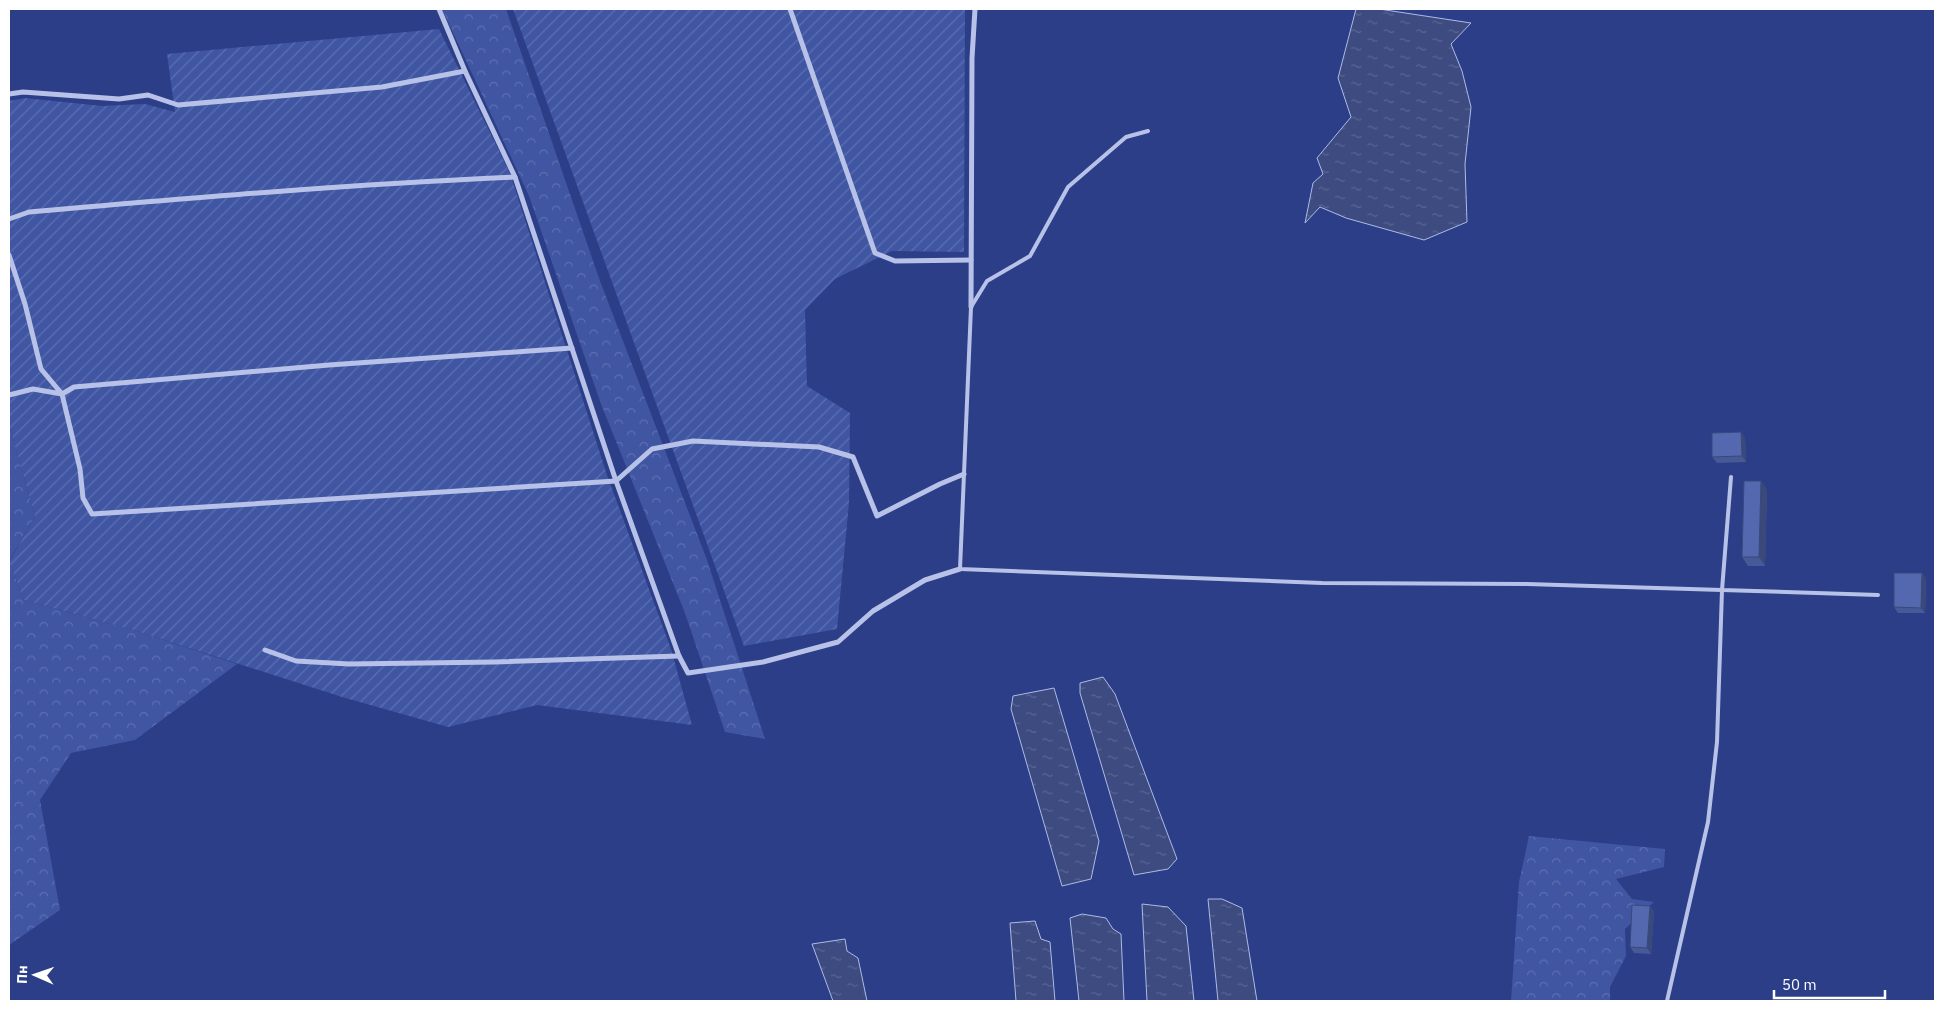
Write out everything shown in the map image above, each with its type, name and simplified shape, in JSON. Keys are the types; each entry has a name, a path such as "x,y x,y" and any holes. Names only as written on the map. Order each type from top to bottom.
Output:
{"street":[{"path":"439,9 465,71 515,177 616,481 679,656 688,674 764,662 838,642 873,611 925,580 960,569"},
{"path":"790,9 875,253 895,261 971,260"},
{"path":"971,308 972,58 975,9"},
{"path":"9,94 22,92 119,99 148,95 178,105 382,87 465,71"},
{"path":"9,219 28,212 204,197 400,182 515,177"},
{"path":"9,255 25,304 41,370 62,394 80,469 83,498 92,514 616,481 652,449 693,441 819,447 853,457 877,516 964,474"},
{"path":"9,395 33,389 62,394 74,388 142,381 329,365 572,348"},
{"path":"265,650 296,661 349,664 679,656"}],"lane":[{"path":"1148,131 1126,137 1068,187 1030,256 987,281 971,308 960,569 1322,583 1527,584 1878,595"},
{"path":"1668,1001 1708,822 1717,742 1722,590 1731,477"}],"green space":[{"path":"442,9 506,9 600,281 707,560 765,739 725,732 685,613 601,404 529,196"},
{"path":"513,9 965,9 964,252 892,251 835,279 805,310 807,386 850,413 849,503 837,629 744,646"},
{"path":"439,29 510,173 607,475 671,649 692,725 537,705 448,727 342,697 136,631 24,600 9,562 35,516 9,425 9,101 25,98 102,106 145,104 175,112 167,54"},
{"path":"9,425 35,516 9,561"},
{"path":"9,562 24,600 136,631 237,664 135,740 71,753 40,800 60,910 9,945"},
{"path":"1529,836 1665,849 1664,867 1616,879 1632,899 1654,902 1625,929 1626,956 1610,987 1610,1001 1511,1001 1519,882"}],"water":[{"path":"1356,9 1379,9 1471,23 1451,44 1462,71 1471,107 1465,164 1467,222 1424,240 1346,218 1320,207 1305,223 1313,183 1323,174 1317,158 1351,117 1338,78"},
{"path":"1103,677 1115,694 1177,859 1168,869 1134,875 1080,693 1080,683"},
{"path":"1054,688 1099,841 1091,879 1062,886 1011,709 1013,696"},
{"path":"1208,899 1222,899 1242,908 1257,1001 1218,1001"},
{"path":"1142,904 1168,907 1186,926 1194,1001 1147,1001"},
{"path":"1082,914 1106,918 1113,929 1121,934 1124,1001 1079,1001 1070,918"},
{"path":"1035,921 1041,939 1050,942 1055,1001 1016,1001 1010,923"},
{"path":"845,939 847,951 858,958 867,1001 833,1001 812,944"}],"building":[{"path":"1741,432 1742,456 1712,457 1712,433"},
{"path":"1744,481 1761,481 1759,557 1742,557"},
{"path":"1894,573 1922,573 1921,608 1894,607"},
{"path":"1632,905 1650,906 1647,948 1630,947"}]}
